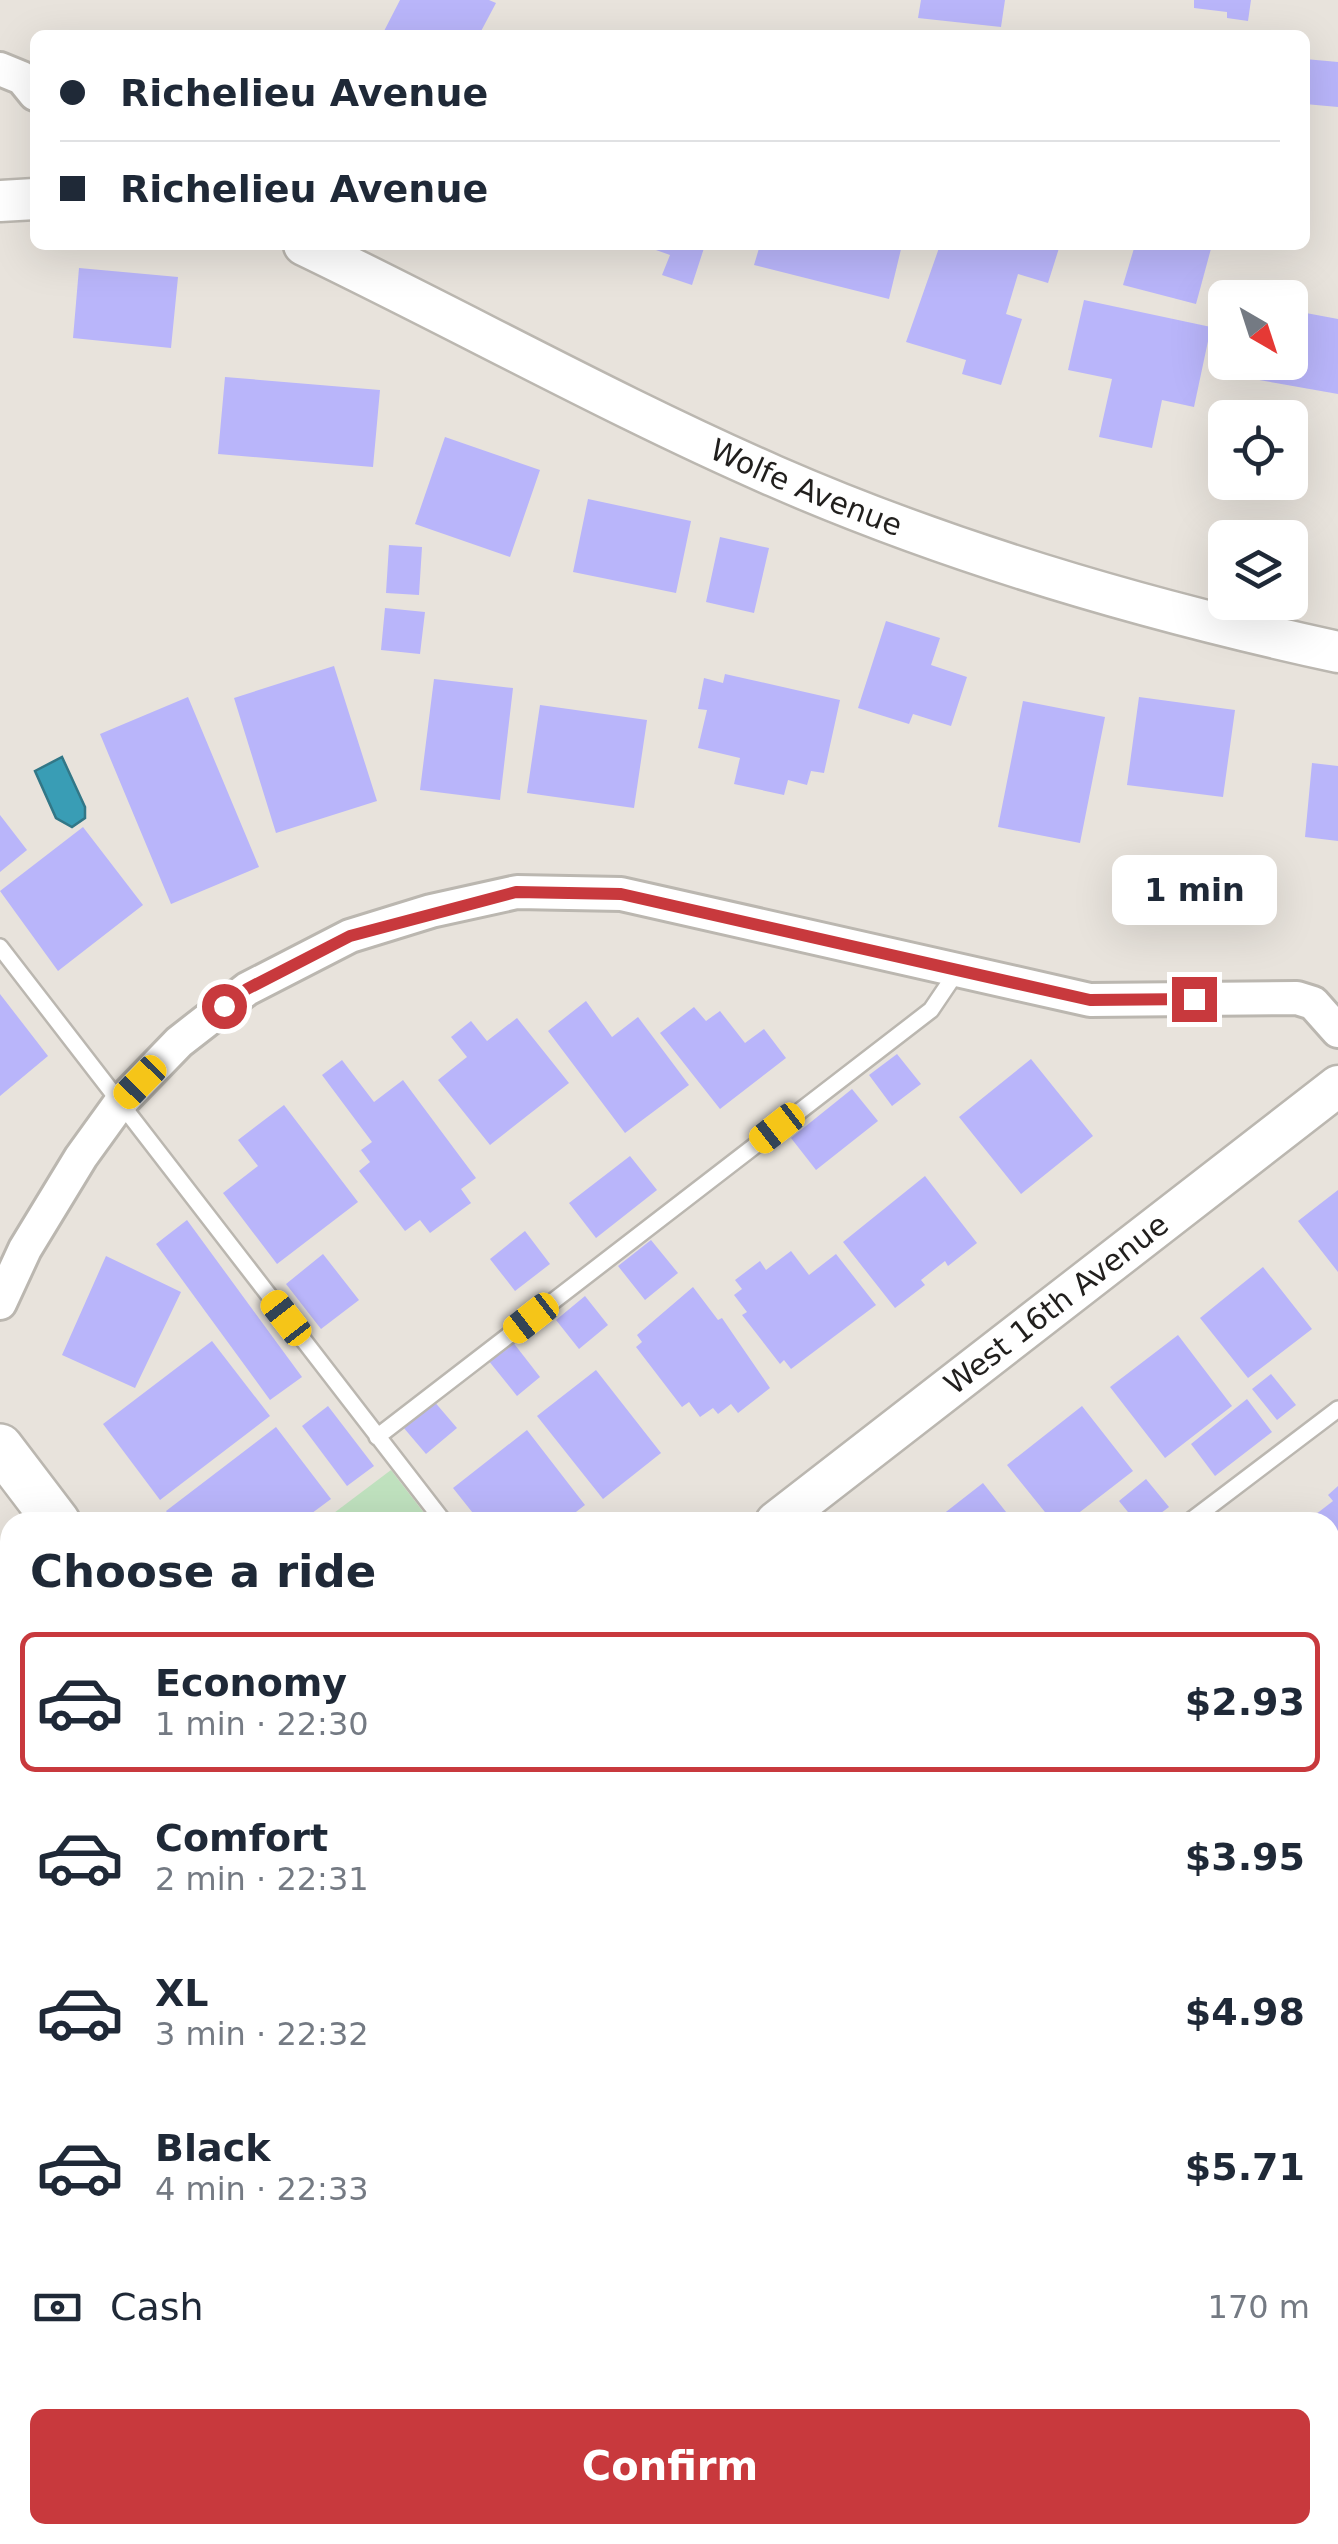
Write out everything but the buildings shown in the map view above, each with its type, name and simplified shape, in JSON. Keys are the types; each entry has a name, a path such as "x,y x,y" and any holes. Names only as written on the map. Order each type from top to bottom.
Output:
{"main road":[{"path":"4,1462 48,1512"}],"street":[{"path":"0,68 22,78 30,88"},
{"path":"0,201 30,198"},
{"name":"Wolfe Avenue","path":"314,250 600,396 882,520 1096,592 1338,652"},
{"path":"0,1303 34,1234 120,1102 179,1042 247,989 350,936 516,892 621,894 956,973 1090,1000 1297,998 1312,1003 1338,1031"},
{"name":"West 16th Avenue","path":"789,1512 1338,1086"}],"lane":[{"path":"0,947 436,1512"},
{"path":"377,1437 931,1010 956,973"},
{"path":"1202,1512 1338,1409"}],"green space":[{"path":"391,1470 423,1512 335,1512"}],"water":[{"path":"62,757 85,807 85,818 72,827 56,818 35,771"}],"route":[{"path":"224,1006 247,989 350,936 516,892 621,894 956,973 1090,1000 1194,999"}]}
